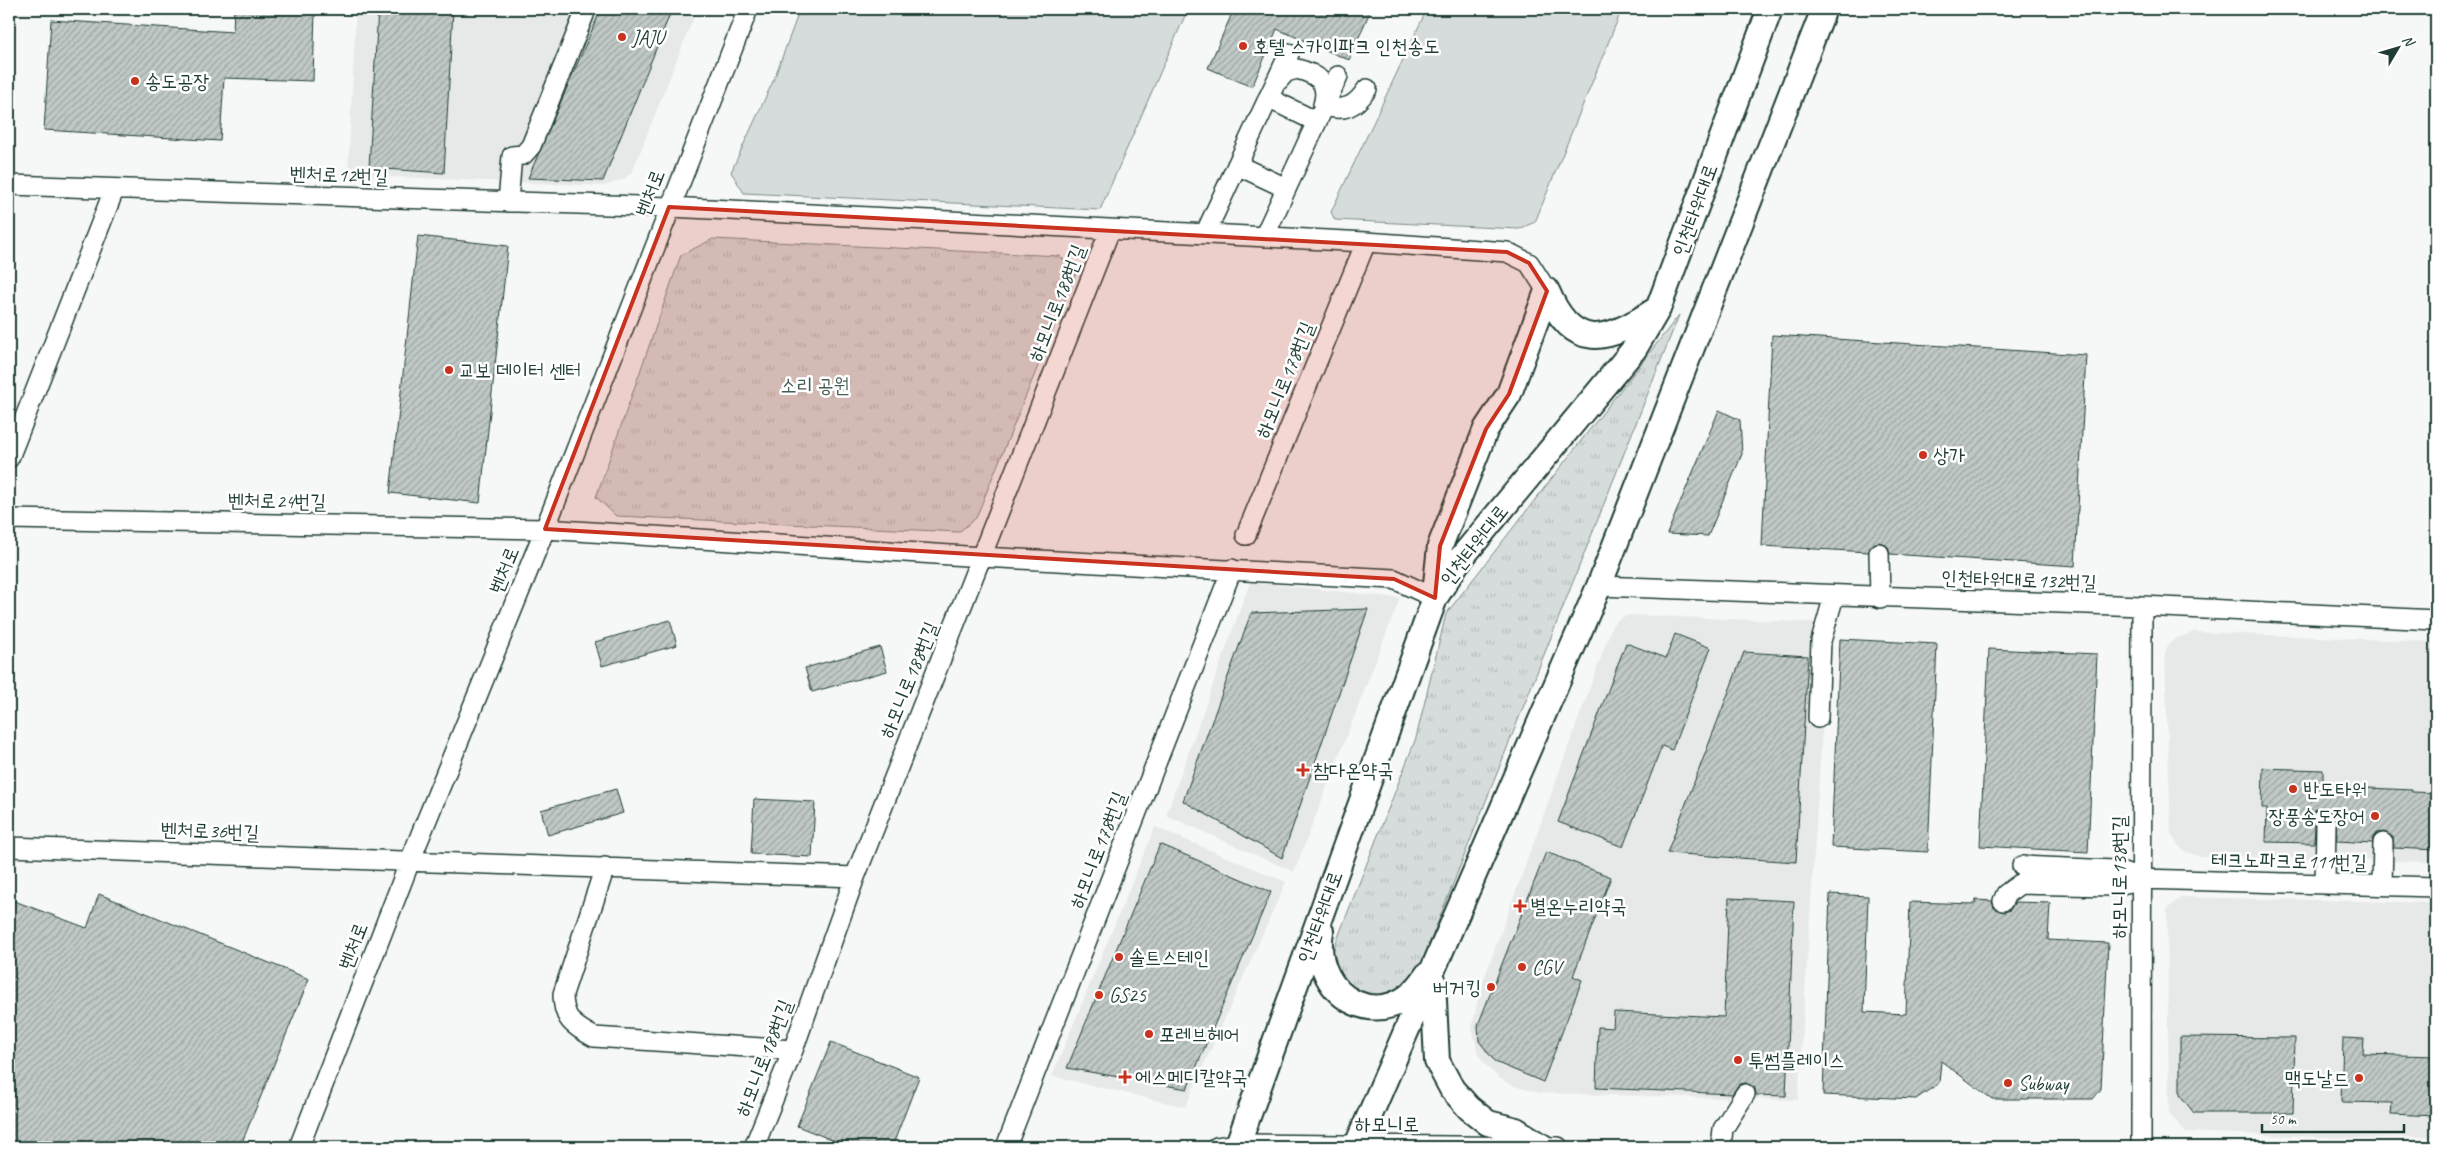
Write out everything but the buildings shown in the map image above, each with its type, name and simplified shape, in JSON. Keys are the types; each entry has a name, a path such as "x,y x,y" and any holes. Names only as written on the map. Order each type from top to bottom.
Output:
{"main road":[{"name":"인천타워대로","path":"1231,1146 1330,890 1435,598 1457,563 1635,348 1658,309 1770,9"},
{"path":"1356,1147 1599,586 1824,9"},
{"path":"1547,291 1557,314 1568,324 1587,336 1607,336 1629,328 1658,309"},
{"path":"1435,598 1440,546 1486,429 1509,394 1547,291"},
{"path":"1530,336 1541,325 1547,323 1568,324"},
{"path":"1330,890 1321,933 1322,962 1328,977 1339,993 1352,1003 1367,1008 1381,1008 1399,1001 1410,994 1436,965"},
{"path":"1436,965 1437,1061 1452,1090 1469,1108 1488,1123 1516,1130 1543,1147"}],"street":[{"name":"벤처로","path":"299,1147 410,861 545,529 669,207 748,9"},
{"path":"508,202 512,156 523,155 531,146 586,11"},
{"path":"1205,234 1289,54"},
{"path":"1271,93 1280,77 1291,69 1301,70 1322,81 1326,92 1321,113"},
{"path":"1264,237 1338,76"},
{"path":"1271,93 1321,113 1346,109 1357,102 1367,89"},
{"path":"1237,165 1286,188"},
{"name":"벤처로12번길","path":"9,185 669,207 1366,242 1507,252 1529,263 1547,291"},
{"path":"9,458 114,190"},
{"name":"하모니로188번길","path":"754,1147 793,1050 855,877 1110,230"},
{"name":"하모니로178번길","path":"1246,535 1366,242"},
{"name":"벤처로24번길","path":"9,519 545,529 982,557 1232,568 1394,579 1435,598"},
{"path":"1879,553 1880,598"},
{"name":"하모니로178번길","path":"1006,1147 1232,568"},
{"name":"인천타워대로132번길","path":"1599,586 1880,598 2142,606 2436,620"},
{"path":"1818,718 1821,641 1834,596"},
{"name":"하모니로138번길","path":"2141,1147 2142,606"},
{"path":"2322,818 2326,824 2325,884"},
{"path":"2382,886 2383,843"},
{"name":"벤처로36번길","path":"9,847 855,877"},
{"path":"2022,866 2114,870 2141,879"},
{"path":"605,867 562,994 563,1008 569,1020 581,1030 594,1037 793,1050"},
{"path":"2004,901 2006,894 2020,884 2114,886 2141,879"},
{"name":"테크노파크로111번길","path":"2141,879 2436,887"},
{"path":"1721,1147 1723,1130 1745,1094"},
{"name":"하모니로","path":"1231,1146 1558,1147"}],"highlighted area":[{"path":"669,207 1507,252 1529,263 1547,291 1509,394 1486,429 1440,546 1435,598 1394,579 545,529"}],"shaded area":[{"path":"356,9 697,9 632,172 624,179 605,186 348,175"},
{"path":"1250,582 1400,598 1294,872 1166,815"},
{"path":"1628,615 1829,623 1798,1100 1539,1093 1511,1085 1498,1077 1486,1066 1478,1054 1472,1027 1480,990 1613,624 1620,618"},
{"path":"2194,632 2436,642 2436,862 2198,856 2186,852 2177,844 2171,834 2165,655 2167,646 2173,640"},
{"path":"1155,827 1286,882 1185,1107 1052,1076"},
{"path":"2182,897 2436,903 2436,1136 2349,1138 2186,1132 2169,1114 2167,909"}],"green space":[{"path":"800,9 1188,9 1100,210 744,193 731,172 774,79"},
{"path":"1427,9 1622,9 1535,222 1519,229 1335,220 1331,212"},
{"name":"소리 공원","path":"713,239 1060,256 1076,273 976,518 959,532 616,516 596,497 681,255"},
{"path":"1679,315 1418,972 1405,985 1378,999 1344,987 1331,959 1416,738 1446,614"}],"place":[{"name":"JAJU","path":"622,37"},
{"name":"호텔 스카이파크 인천송도","path":"1243,46"},
{"name":"송도공장","path":"135,81"},
{"name":"교보 데이터 센터","path":"449,370"},
{"name":"상가","path":"1923,455"},
{"name":"참다온약국","path":"1303,770"},
{"name":"반도타워","path":"2293,789"},
{"name":"장풍송도장어","path":"2375,816"},
{"name":"별온누리약국","path":"1520,906"},
{"name":"솔트스테인","path":"1119,957"},
{"name":"CGV","path":"1522,967"},
{"name":"버거킹","path":"1491,987"},
{"name":"GS25","path":"1099,995"},
{"name":"포레브헤어","path":"1149,1034"},
{"name":"투썸플레이스","path":"1738,1060"},
{"name":"에스메디칼약국","path":"1125,1077"},
{"name":"맥도날드","path":"2359,1078"},
{"name":"Subway","path":"2008,1083"}]}
